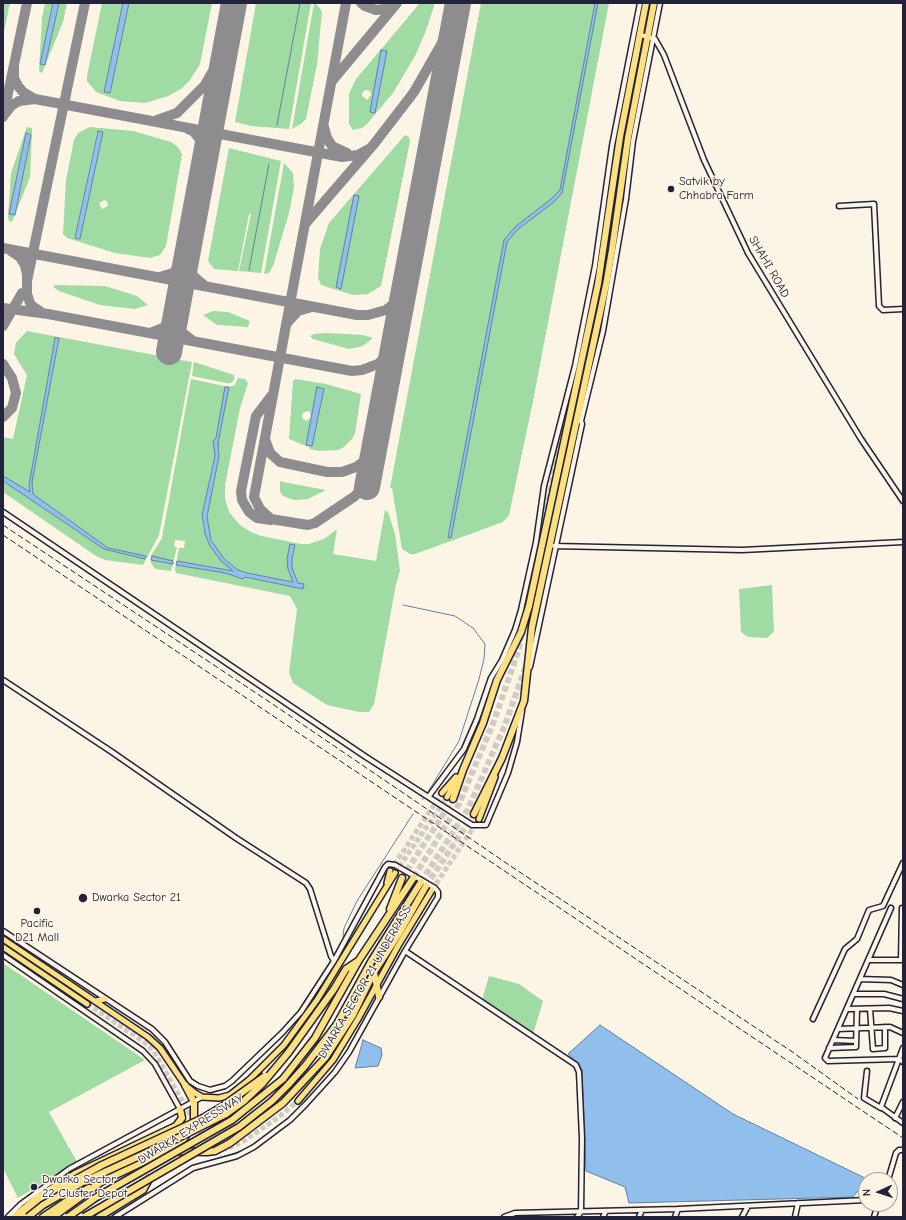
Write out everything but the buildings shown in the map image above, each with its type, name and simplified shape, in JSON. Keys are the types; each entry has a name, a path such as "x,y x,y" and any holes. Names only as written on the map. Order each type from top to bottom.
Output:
{"highway":[{"path":"450,798 484,723 497,680 516,643 529,606 583,359 604,248 620,137 646,3"},
{"path":"474,814 502,758 524,701 532,627 552,546 579,421 612,250 628,138 651,38 654,3"},
{"path":"28,1217 43,1205 83,1182 184,1136 226,1114 244,1101 288,1053 329,996 346,969 359,960 414,877"},
{"path":"386,920 402,878"},
{"name":"DWARKA EXPRESSWAY","path":"84,1217 239,1127 272,1101 305,1066 337,1024 372,960 423,884 400,932"},
{"path":"166,1151 215,1150 230,1143 283,1103 325,1058 353,1015 374,972 400,932 394,926"},
{"name":"DWARKA EXPRESSWAY","path":"68,1217 95,1198 232,1120 283,1079 315,1038 359,960"},
{"path":"372,960 379,997"},
{"path":"21,1217 62,1187 102,1165 223,1106 274,1070"},
{"path":"43,1217 76,1195 166,1151 184,1136 194,1123 194,1102 185,1085"},
{"path":"14,1217 38,1197 74,1174 138,1143 178,1127 182,1118 180,1109"},
{"path":"178,1127 184,1136"},
{"path":"99,1217 143,1190 149,1179"},
{"path":"53,1217 101,1182"}],"main road":[{"path":"480,819 502,758"},
{"path":"442,792 463,770"},
{"path":"3,939 148,1037 160,1048 185,1085 202,1097 219,1098 230,1095 271,1060 304,1020 385,890 393,872"},
{"name":"DWARKA SECTOR 21 UNDERPASS","path":"298,1101 333,1060 432,890"},
{"path":"3,947 87,1004"},
{"path":"96,1001 105,999"}],"street":[{"path":"429,796 464,749 478,719 491,678 502,660 519,617 536,542 544,486 570,385 593,273 615,132 640,3"},
{"path":"641,35 651,38 660,3"},
{"name":"SHAHI ROAD","path":"651,38 664,54 704,160 744,246 863,442 903,501"},
{"path":"840,206 874,204 879,306 883,310 903,309"},
{"path":"3,512 366,757 429,796 468,823 477,826 486,825 508,773 517,742 524,701"},
{"path":"552,546 742,550 903,542"},
{"path":"3,680 112,752 236,838 306,883 310,889 331,956 334,961"},
{"path":"813,1020 845,948 857,939 869,910 883,906 903,863"},
{"path":"3,931 152,1029 160,1037 190,1081 205,1089 217,1089 232,1081 293,1022 334,961 388,864 395,865 435,888 438,892 438,897 341,1063 315,1095 290,1120 254,1147 238,1156 193,1168 115,1217"},
{"path":"891,908 825,1058 827,1061 901,1061"},
{"path":"869,960 902,960 902,908"},
{"path":"406,951 576,1065 578,1072 582,1138 581,1212 577,1217"},
{"path":"339,952 344,956"},
{"path":"3,955 143,1051 154,1064 180,1109"},
{"path":"860,979 891,980 903,985"},
{"path":"854,994 884,994 903,999"},
{"path":"847,1009 896,1008 903,1011"},
{"path":"830,1048 855,1048 857,1009"},
{"path":"870,1009 872,1048 883,1049 886,1047 885,1027"},
{"path":"838,1028 885,1027 893,1028 903,1033"},
{"path":"833,1040 856,1041"},
{"path":"881,1108 901,1061 903,1048"},
{"path":"867,1071 864,1098 903,1123"},
{"path":"8,1217 21,1204 69,1169 202,1097"},
{"path":"895,1118 903,1102"},
{"path":"890,1172 896,1152 903,1150"},
{"path":"504,1217 515,1213 678,1209 858,1200"},
{"path":"795,1217 798,1203"},
{"path":"742,1217 748,1206"},
{"path":"675,1217 678,1209"},
{"path":"639,1217 642,1210"},
{"path":"603,1217 606,1211"}],"green space":[{"path":"3,3 10,3 3,36"},
{"path":"45,3 53,3 40,64 45,65 59,3 67,3 63,22 42,73 39,69 42,18"},
{"path":"102,3 123,3 104,92 110,93 129,3 212,3 200,64 190,80 181,89 168,96 145,103 120,101 96,92 87,81 87,76"},
{"path":"256,3 311,3 289,129 251,126 235,122"},
{"path":"314,3 322,12 317,64 306,119 292,129"},
{"path":"420,3 435,3 425,33 415,56 393,93 367,124 362,128 353,130 349,124 349,94 356,79","holes":["365,90 370,91 371,95 367,100 362,96 362,93"]},
{"path":"481,3 609,3 533,401 509,515 503,522 415,554 410,554 402,549 392,488 390,488"},
{"path":"27,127 32,128 30,177 15,214 31,135 26,133 9,214 15,215 12,222 9,221 8,218 11,173"},
{"path":"90,127 133,131 171,142 178,147 182,154 166,246 160,255 150,258 115,253 67,238 63,234 66,180 74,140 78,133","holes":["97,132 103,133 80,239 75,238","105,200 108,206 102,209 99,203"]},
{"path":"405,135 409,137 410,141 381,286 368,294 353,295 321,285 318,278 320,249 329,223"},
{"path":"229,148 281,161 261,273 239,271 251,214 249,214 238,271 214,269 208,261"},
{"path":"284,163 293,173 294,187 289,213 273,266 269,273 264,274"},
{"path":"55,285 105,286 137,296 148,305 135,309 100,305 59,291 53,287"},
{"path":"213,311 228,312 250,321 248,327 217,325 203,315"},
{"path":"27,331 192,362 159,535 143,565 105,560 96,556 3,492 3,481 104,549 145,559 146,556 108,548 33,494 32,482 59,339 55,338 29,485 30,493 3,476 3,437 13,439 27,375 14,354 16,343"},
{"path":"327,333 363,335 373,338 363,346 349,349 313,339 310,336 314,334"},
{"path":"194,362 234,375 234,380 231,383 226,383 192,376"},
{"path":"238,378 245,379 248,383 240,408 225,485 225,499 229,512 240,525 261,536 301,544 309,544 324,539 337,529 333,554 376,561 385,510 388,512 395,534 400,571 396,584 374,704 369,712 359,712 327,705 293,683 289,672 297,609 290,596 176,573 175,570 179,548 184,548 185,541 175,540 174,547 177,547 171,571 155,569 151,563 151,556 162,538 191,379 229,387 235,385","holes":["216,438 219,456 207,517 209,534 216,549 224,559 238,570 294,582 289,573 287,559 295,545 292,568 295,577 303,589 244,577 243,579 225,573 177,565 177,561 234,571 213,551 207,540 203,527 202,515 215,456 213,441"]},
{"path":"295,379 326,384 361,394 355,433 352,439 344,447 338,450 319,451 310,449 309,447 289,439 293,381","holes":["317,388 324,389 312,446","307,411 310,412 311,417 307,421 303,419 302,416 303,413"]},
{"path":"280,481 326,490 308,499 295,500 283,496 280,492"},
{"path":"772,585 774,631 767,638 748,637 741,632 739,589"},
{"path":"3,963 145,1060 49,1112 77,1162 18,1198 3,1168"},
{"path":"489,976 519,984 543,1001 533,1034 482,1000"}],"water":[{"path":"53,3 59,3 45,65 40,64"},
{"path":"123,3 129,3 110,93 104,92"},
{"path":"595,3 598,3 562,193 554,202 517,230 507,242 451,538 448,537 504,240 515,227 551,199 560,190"},
{"path":"381,50 387,51 375,113 370,112"},
{"path":"98,131 103,132 80,239 75,238"},
{"path":"26,133 31,135 15,215 9,214"},
{"path":"354,195 359,196 341,289 336,287"},
{"path":"55,338 59,338 32,482 33,494 108,548 146,556 145,559 104,549 3,481 3,476 30,492 29,485"},
{"path":"225,387 229,387 218,443 219,456 207,517 211,540 224,559 238,570 293,582 288,569 287,559 290,544 295,545 292,568 298,583 304,584 303,589 245,577 243,579 225,573 176,565 177,561 233,571 221,561 210,546 205,534 202,515 215,456 213,441 216,438"},
{"path":"317,387 324,389 312,446 306,445"},
{"path":"152,556 173,561 173,564 151,560"},
{"path":"600,1025 733,1114 858,1175 858,1191 853,1197 629,1203 625,1187 586,1171 582,1070 577,1062 568,1054"},
{"path":"363,1040 381,1048 382,1055 378,1066 355,1068"}],"waterway":[{"path":"277,125 300,3"},
{"path":"249,270 269,164"},
{"path":"403,605 455,616 473,628 485,644 484,659 479,679 459,741 428,792"},
{"path":"343,937 344,928 357,901 413,814"},
{"path":"283,1122 290,1117"},
{"path":"203,1163 241,1151"},
{"path":"109,1217 190,1167"}],"taxiway":[{"path":"3,117 27,3"},
{"path":"27,281 85,3"},
{"path":"346,3 254,497 260,509 271,519 308,525 315,523 355,496 369,478"},
{"path":"361,3 376,10 394,5"},
{"path":"332,81 397,3"},
{"path":"306,223 374,144 414,92 442,43 456,3"},
{"path":"157,120 177,113 205,85 218,62 228,33"},
{"path":"14,66 14,78 18,86 23,92 35,99 342,157 358,155 369,149"},
{"path":"5,114 11,106 19,101 35,99"},
{"path":"324,127 327,138 332,146 347,153"},
{"path":"188,129 193,131 201,141 204,152 204,163"},
{"path":"3,248 357,315 368,315 386,310 395,303 404,288"},
{"path":"11,251 20,257 25,265 27,275 27,294 30,303 41,312"},
{"path":"186,255 191,274 204,285"},
{"path":"160,277 173,273 180,266 186,255"},
{"path":"3,326 22,293"},
{"path":"286,324 298,311 312,307"},
{"path":"3,308 48,314 352,371 362,370 378,364 395,343"},
{"path":"176,308 176,319 180,331 193,341"},
{"path":"150,333 167,326 175,311"},
{"path":"3,364 12,378 16,393 12,408 3,417"},
{"path":"271,520 257,518 249,512 242,500 241,491 256,416 272,395"},
{"path":"265,439 270,453 280,462 327,472 342,472 356,467 363,462 375,448"}],"runway":[{"path":"169,352 234,3"},
{"path":"367,487 458,3"}],"tunnel":[{"path":"611,181 614,149 632,60"},
{"path":"621,220 636,110"},
{"path":"582,340 600,251"},
{"path":"589,379 607,300"},
{"path":"541,536 576,369"},
{"path":"563,500 581,417"},
{"path":"414,877 459,804 494,721 519,649 522,631"},
{"path":"421,882 468,809 505,725 527,663"},
{"path":"390,871 442,793"},
{"path":"395,873 447,797"},
{"path":"402,878 453,799"},
{"path":"426,886 474,814"},
{"path":"432,890 479,819"},
{"path":"87,1004 143,1041 153,1050 202,1135 216,1147 226,1149 242,1142 276,1119 298,1101"}],"railway":[{"path":"3,525 271,703 518,871 791,1051 858,1099"},
{"path":"3,535 903,1138"}],"place":[{"name":"Satvik by Chhabra Farm","path":"671,189"},
{"name":"Dwarka Sector 21","path":"83,898"},
{"name":"Pacific D21 Mall","path":"37,911"},
{"name":"Dwarka Sector 22 Cluster Depot","path":"34,1187"}]}
